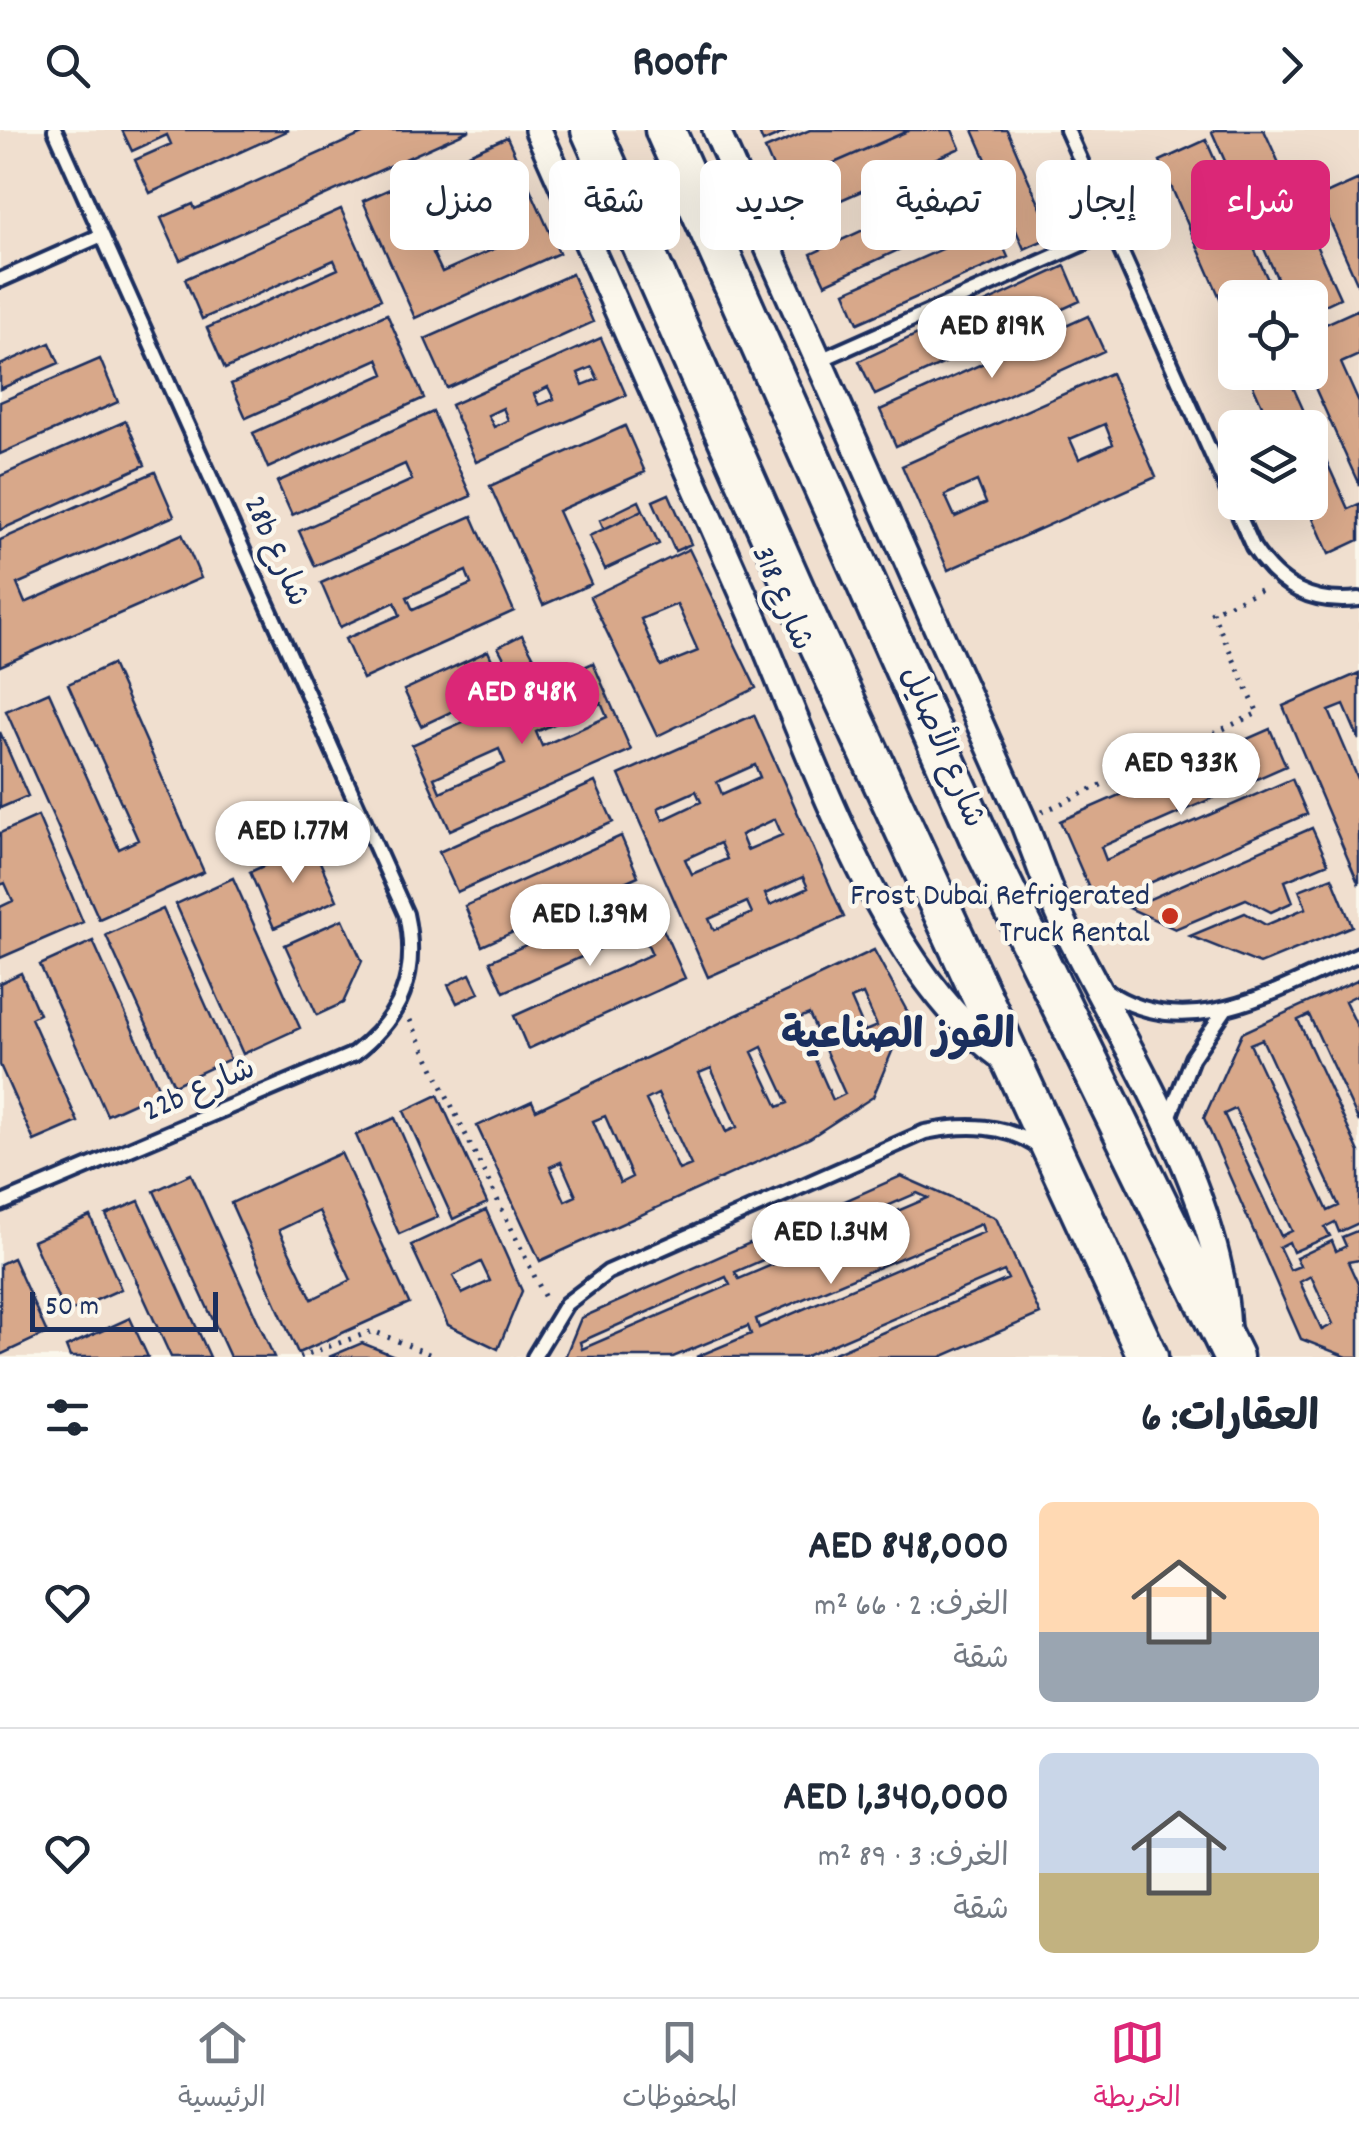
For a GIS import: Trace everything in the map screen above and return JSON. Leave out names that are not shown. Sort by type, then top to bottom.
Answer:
[{"type":"main road","name":"شارع الأصايل","points":[[591,130],[1010,1061],[1148,1357]]},
{"type":"main road","name":"شارع الأصايل","points":[[665,130],[979,837],[1230,1351]]},
{"type":"street","name":"شارع 318","points":[[538,130],[852,845],[926,982],[963,1026],[1010,1061]]},
{"type":"street","points":[[716,130],[1023,821],[1064,924],[1167,1130],[1212,1234],[1221,1270],[1230,1351]]},
{"type":"lane","name":"28b شارع","points":[[55,130],[406,914],[411,967],[402,1003]]},
{"type":"lane","points":[[1067,130],[1080,160]]},
{"type":"lane","points":[[0,280],[102,235]]},
{"type":"lane","points":[[818,361],[1069,250]]},
{"type":"lane","points":[[1120,250],[1243,530],[1278,581],[1328,600],[1359,599]]},
{"type":"lane","points":[[1094,981],[1123,1001],[1156,1013],[1190,1016],[1224,1010],[1359,954]]},
{"type":"lane","name":"22b شارع","points":[[0,1204],[335,1064],[371,1041],[402,1003]]},
{"type":"lane","points":[[1167,1130],[1183,1075],[1224,1010]]},
{"type":"lane","points":[[534,1357],[555,1318],[579,1292],[608,1272],[925,1132],[981,1126],[1035,1144],[1057,1161]]},
{"type":"path","points":[[1023,821],[1258,713],[1212,612],[1278,581]]},
{"type":"path","points":[[402,1003],[555,1318]]},
{"type":"path","points":[[298,1357],[373,1331],[436,1357]]},
{"type":"shaded area","points":[[0,130],[1359,130],[1359,1357],[0,1357]]},
{"type":"building","points":[[122,130],[289,130],[150,193],[135,160],[171,144],[167,135],[132,151]]},
{"type":"building","points":[[371,130],[470,130],[403,160],[390,160],[390,166],[180,260],[161,218],[193,204],[195,209]]},
{"type":"building","points":[[758,130],[790,130],[763,142]]},
{"type":"building","points":[[810,130],[910,130],[841,160],[770,160],[765,149]]},
{"type":"building","points":[[910,130],[952,130],[960,148],[932,160],[861,160],[861,191],[841,200],[841,160]]},
{"type":"building","points":[[973,130],[1007,130],[1036,197],[1036,244],[1024,249],[1016,230],[1016,160],[986,160]]},
{"type":"building","points":[[1264,130],[1278,160],[1224,160],[1212,132]]},
{"type":"building","points":[[507,137],[517,160],[455,160]]},
{"type":"building","points":[[1206,140],[1215,160],[1191,160],[1191,232],[1171,186],[1171,160],[1162,160]]},
{"type":"building","points":[[1359,179],[1359,287],[1330,222],[1330,192]]},
{"type":"building","points":[[529,186],[549,231],[549,250],[559,253],[415,318],[363,201],[390,189],[390,250],[440,250],[433,253],[442,272],[491,250],[529,250]]},
{"type":"building","points":[[341,209],[381,299],[225,369],[207,328],[338,269],[334,260],[202,319],[185,279]]},
{"type":"building","points":[[861,231],[861,250],[898,250],[825,284],[811,254],[841,250],[841,240]]},
{"type":"building","points":[[940,250],[1005,250],[1008,257],[858,323],[845,292]]},
{"type":"building","points":[[1199,250],[1255,250],[1268,280],[1218,280],[1218,294]]},
{"type":"building","points":[[1265,250],[1318,250],[1340,298],[1328,304],[1328,280],[1278,280]]},
{"type":"building","points":[[1065,266],[1080,301],[875,395],[859,361]]},
{"type":"building","points":[[572,274],[593,322],[447,388],[425,339]]},
{"type":"building","points":[[1359,309],[1359,355],[1341,363],[1359,403],[1359,485],[1316,390],[1328,390],[1328,323]]},
{"type":"building","points":[[387,314],[424,398],[268,468],[253,433],[384,374],[378,359],[246,418],[231,384]]},
{"type":"building","points":[[1088,316],[1104,351],[896,446],[880,410]]},
{"type":"building","points":[[601,338],[626,395],[476,462],[451,405]],"holes":[[[592,367],[598,379],[583,385],[578,373]],[[548,387],[554,399],[539,405],[534,394]],[[503,408],[508,420],[494,427],[488,415]]]},
{"type":"building","points":[[50,343],[59,363],[0,389],[0,365]]},
{"type":"building","points":[[100,359],[118,402],[0,454],[0,402]]},
{"type":"building","points":[[1111,373],[1156,477],[948,570],[902,466]],"holes":[[[1105,424],[1113,444],[1079,459],[1070,439]],[[977,481],[986,503],[955,517],[945,495]]]},
{"type":"building","points":[[1255,390],[1294,390],[1303,410],[1264,410]]},
{"type":"building","points":[[433,412],[471,496],[315,566],[299,531],[412,480],[405,464],[292,515],[277,482]]},
{"type":"building","points":[[126,421],[145,465],[0,530],[0,476]]},
{"type":"building","points":[[625,426],[645,472],[558,511],[591,584],[543,605],[490,486]]},
{"type":"building","points":[[1328,465],[1348,509],[1359,504],[1359,540],[1329,554],[1314,520],[1328,520]]},
{"type":"building","points":[[155,472],[174,516],[17,584],[25,603],[182,534],[201,578],[0,666],[0,540]]},
{"type":"building","points":[[669,494],[691,544],[675,551],[653,501]]},
{"type":"building","points":[[639,501],[643,510],[604,529],[600,520]]},
{"type":"building","points":[[643,510],[659,544],[605,569],[589,536]]},
{"type":"building","points":[[472,516],[514,611],[363,679],[345,639],[400,615],[395,602],[340,627],[321,583]],"holes":[[[466,571],[471,584],[413,610],[407,597]]]},
{"type":"building","points":[[689,549],[756,688],[657,736],[590,597]],"holes":[[[677,604],[698,651],[661,666],[641,619]]]},
{"type":"building","points":[[522,635],[538,665],[514,677],[498,647]]},
{"type":"building","points":[[488,651],[504,687],[421,726],[404,690]]},
{"type":"building","points":[[593,663],[631,750],[450,830],[412,745]],"holes":[[[601,703],[607,717],[542,746],[536,732]],[[499,749],[505,763],[440,792],[434,778]]]},
{"type":"building","points":[[112,664],[204,872],[99,919],[6,711],[49,692],[119,849],[138,840],[68,684]]},
{"type":"building","points":[[1359,673],[1359,740],[1344,705],[1329,711],[1359,781],[1359,885],[1283,706]]},
{"type":"building","points":[[754,715],[844,917],[708,977],[619,775]],"holes":[[[755,765],[760,777],[722,794],[717,782]],[[696,791],[701,802],[663,820],[658,808]],[[775,819],[782,835],[747,850],[741,835]],[[720,843],[727,859],[692,874],[685,859]],[[803,877],[808,888],[770,905],[765,894]],[[747,902],[752,913],[714,930],[709,919]]]},
{"type":"building","points":[[1270,729],[1286,766],[1101,847],[1106,860],[1292,779],[1307,814],[1097,906],[1060,821]]},
{"type":"building","points":[[0,732],[28,796],[0,808]]},
{"type":"building","points":[[595,782],[613,822],[457,892],[439,852]]},
{"type":"building","points":[[38,816],[83,922],[0,958],[0,907],[13,901],[5,883],[0,885],[0,833]]},
{"type":"building","points":[[1312,828],[1328,863],[1285,881],[1293,902],[1271,912],[1246,899],[1175,929],[1129,908]]},
{"type":"building","points":[[621,836],[638,876],[482,946],[465,906]]},
{"type":"building","points":[[312,844],[337,900],[274,928],[250,872]]},
{"type":"building","points":[[1332,877],[1352,926],[1260,964],[1190,936],[1245,913],[1266,925],[1306,908],[1299,890]]},
{"type":"building","points":[[233,878],[300,1028],[243,1054],[176,904]]},
{"type":"building","points":[[646,891],[685,978],[528,1049],[514,1016],[652,954],[641,930],[504,992],[490,961]]},
{"type":"building","points":[[163,909],[230,1059],[174,1085],[106,935]]},
{"type":"building","points":[[343,919],[362,961],[343,1003],[317,1015],[285,945]]},
{"type":"building","points":[[93,941],[160,1091],[107,1115],[40,965]]},
{"type":"building","points":[[874,950],[908,1013],[873,1097],[810,1138],[540,1261],[477,1126],[532,1101],[536,1110]],"holes":[[[863,994],[877,1026],[865,1031],[851,999]],[[809,1014],[845,1094],[833,1100],[797,1019]],[[762,1047],[788,1103],[778,1107],[752,1052]],[[711,1068],[737,1127],[726,1132],[699,1073]],[[658,1094],[691,1165],[679,1170],[646,1100]],[[605,1116],[632,1177],[620,1183],[593,1121]],[[561,1162],[576,1196],[565,1201],[550,1167]]]},
{"type":"building","points":[[21,973],[39,1014],[31,1018],[78,1122],[34,1141],[0,1065],[0,983]]},
{"type":"building","points":[[470,974],[479,993],[457,1003],[448,985]]},
{"type":"building","points":[[1359,979],[1359,1000],[1357,995],[1345,1001],[1359,1030],[1359,1122],[1309,1015],[1298,1020],[1359,1152],[1359,1223],[1339,1232],[1335,1222],[1325,1227],[1330,1236],[1293,1252],[1289,1242],[1279,1247],[1290,1270],[1300,1266],[1296,1258],[1332,1241],[1336,1251],[1346,1246],[1342,1237],[1359,1230],[1359,1260],[1348,1262],[1359,1286],[1359,1357],[1347,1357],[1301,1339],[1204,1118],[1242,1033]],"holes":[[[1262,1039],[1339,1206],[1328,1211],[1250,1044]],[[1235,1109],[1292,1231],[1281,1236],[1224,1114]],[[1311,1276],[1333,1324],[1322,1330],[1300,1282]]]},
{"type":"building","points":[[438,1095],[487,1203],[453,1219],[404,1111]]},
{"type":"building","points":[[395,1118],[438,1217],[399,1234],[356,1135]]},
{"type":"building","points":[[341,1153],[409,1303],[298,1353],[231,1203]],"holes":[[[319,1211],[351,1280],[312,1299],[279,1230]]]},
{"type":"building","points":[[191,1174],[274,1357],[230,1357],[154,1191]]},
{"type":"building","points":[[901,1176],[996,1218],[1040,1314],[941,1357],[825,1357],[1008,1279],[1004,1271],[804,1357],[696,1357],[751,1334],[748,1326],[673,1357],[565,1357],[581,1318]],"holes":[[[917,1193],[928,1198],[739,1279],[735,1272]],[[981,1224],[984,1232],[759,1328],[756,1319]],[[726,1277],[730,1285],[582,1349],[580,1342]]]},
{"type":"building","points":[[139,1201],[210,1357],[171,1357],[106,1215]]},
{"type":"building","points":[[486,1210],[522,1291],[498,1349],[448,1325],[411,1245]],"holes":[[[481,1262],[490,1281],[462,1294],[453,1276]]]},
{"type":"building","points":[[90,1216],[121,1289],[65,1314],[33,1241]]},
{"type":"building","points":[[13,1258],[47,1333],[0,1355],[0,1264]]},
{"type":"building","points":[[130,1318],[148,1357],[70,1357],[66,1347]]},
{"type":"building","points":[[362,1343],[397,1357],[329,1357]]},
{"type":"place","name":"Frost Dubai Refrigerated Truck Rental","points":[[1170,916]]},
{"type":"district","name":"القوز الصناعية","points":[[898,1039]]}]
